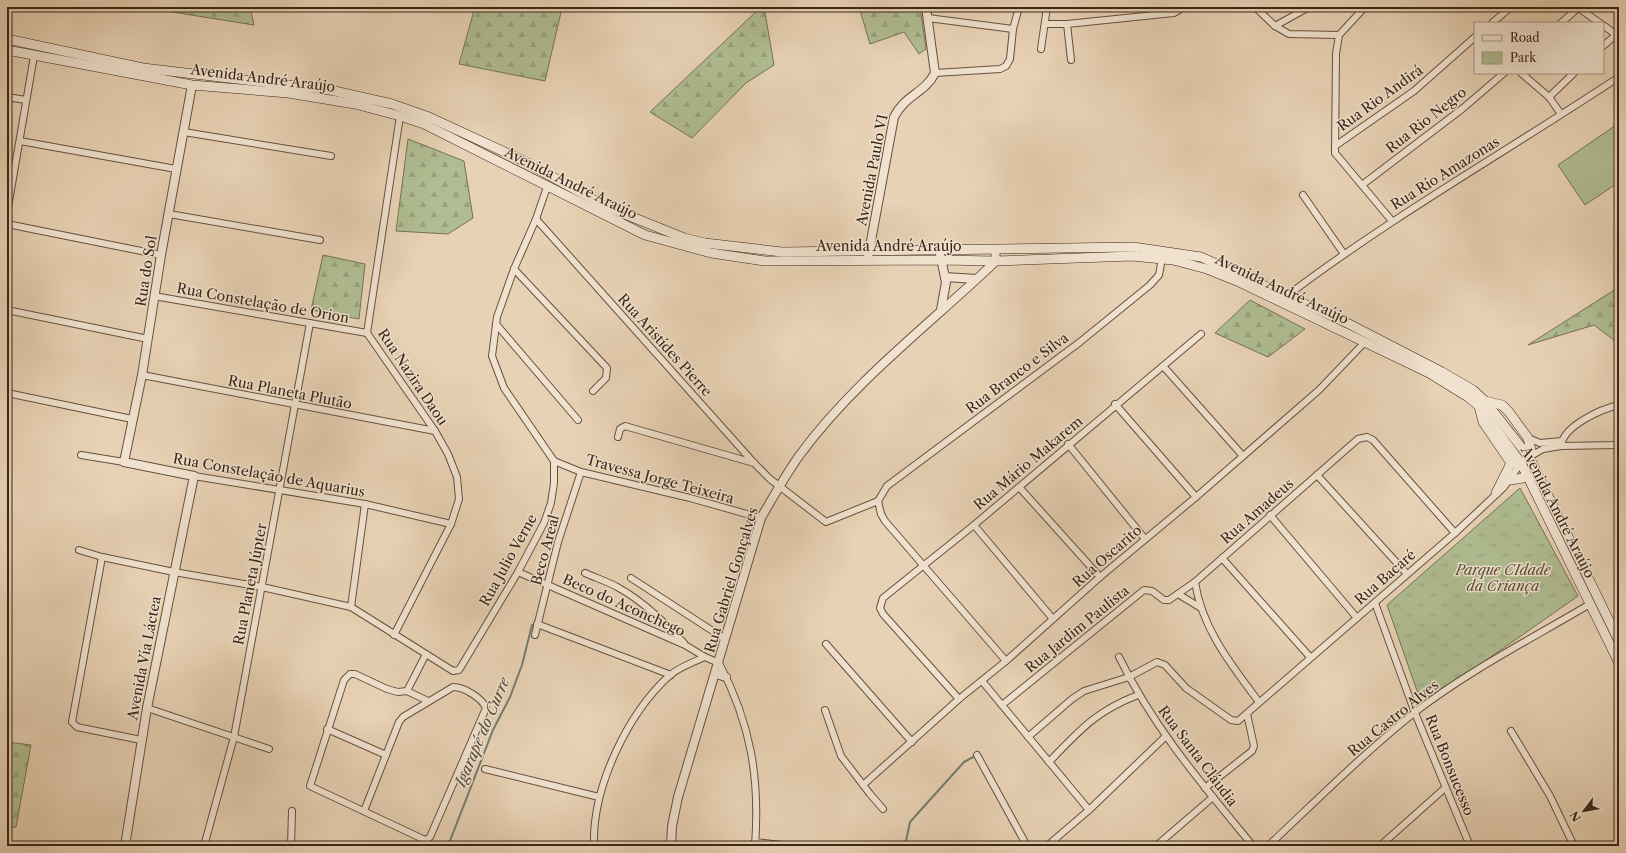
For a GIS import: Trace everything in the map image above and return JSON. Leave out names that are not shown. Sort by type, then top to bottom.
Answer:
[{"type":"main road","name":"Avenida André Araújo","points":[[7,39],[143,68],[330,90],[392,104],[429,117],[522,160],[605,206],[684,238],[705,243],[782,252],[869,255],[940,260],[996,261],[1132,256],[1162,258],[1207,269],[1237,281],[1429,373],[1482,404],[1529,456],[1619,641]]},
{"type":"main road","name":"Avenida André Araújo","points":[[7,50],[192,85],[288,93],[355,104],[400,116],[424,124],[645,235],[711,253],[765,261],[939,249],[1134,247],[1180,252],[1201,257],[1288,295],[1442,372],[1473,390],[1521,463],[1619,663]]},
{"type":"main road","points":[[1521,463],[1511,462],[1483,422],[1482,404],[1504,407],[1528,438],[1531,450],[1529,456]]},
{"type":"main road","points":[[1496,493],[1511,462]]},
{"type":"main road","points":[[1511,480],[1528,477]]},
{"type":"street","points":[[926,7],[935,73],[1000,69],[1006,66],[1010,59],[1013,29],[1019,7]]},
{"type":"street","points":[[1041,49],[1046,24],[1047,7]]},
{"type":"street","points":[[1046,24],[1067,24],[1174,12],[1179,10],[1181,7]]},
{"type":"street","points":[[1255,7],[1275,26],[1290,34],[1339,35]]},
{"type":"street","points":[[1275,26],[1309,7]]},
{"type":"street","points":[[1365,7],[1339,35],[1336,54],[1335,146],[1337,156],[1392,221]]},
{"type":"street","points":[[1493,22],[1511,7]]},
{"type":"street","points":[[1562,22],[1578,7],[1599,22]]},
{"type":"street","points":[[928,18],[1013,29]]},
{"type":"street","points":[[1067,24],[1071,60]]},
{"type":"street","points":[[1604,26],[1618,36],[1604,45]]},
{"type":"street","name":"Rua Rio Andirá","points":[[1335,146],[1414,91],[1474,38]]},
{"type":"street","points":[[7,213],[10,182],[20,142],[34,56]]},
{"type":"street","name":"Avenida Paulo VI","points":[[869,255],[894,117],[898,109],[907,99],[931,82],[935,73]]},
{"type":"street","name":"Rua Rio Negro","points":[[1362,185],[1462,109],[1503,74]]},
{"type":"street","points":[[1522,74],[1548,97],[1561,114]]},
{"type":"street","points":[[1548,97],[1573,74]]},
{"type":"street","name":"Rua Río Amazonas","points":[[1288,295],[1392,221],[1619,77]]},
{"type":"street","name":"Rua do Sol","points":[[124,462],[142,375],[161,255],[192,85]]},
{"type":"street","points":[[7,97],[26,100]]},
{"type":"street","name":"Rua Nazira Daou","points":[[394,635],[452,524],[459,499],[457,478],[448,454],[435,431],[367,333],[400,116]]},
{"type":"street","points":[[184,132],[331,156]]},
{"type":"street","points":[[20,142],[176,169]]},
{"type":"street","points":[[547,187],[536,219],[514,269],[496,324],[492,356],[497,373],[504,388],[554,461]]},
{"type":"street","points":[[1303,195],[1344,254]]},
{"type":"street","points":[[169,214],[320,240]]},
{"type":"street","name":"Rua Aristídes Pierre","points":[[536,219],[770,479],[780,484],[826,522],[878,501]]},
{"type":"street","points":[[7,224],[161,255]]},
{"type":"street","points":[[939,249],[940,260],[945,277],[945,295],[941,310]]},
{"type":"street","points":[[995,249],[996,261]]},
{"type":"street","name":"Rua Branco e Silva","points":[[878,501],[886,486],[1080,342],[1150,285],[1159,275],[1162,258]]},
{"type":"street","name":"Rua Gabriel Gonçalves","points":[[671,846],[672,826],[678,797],[716,674],[725,639],[762,518],[780,484],[800,455],[854,392],[941,310],[996,261]]},
{"type":"street","points":[[514,269],[607,368],[606,378],[593,391]]},
{"type":"street","points":[[945,277],[976,279]]},
{"type":"street","name":"Rua Constelação de Orion","points":[[154,296],[367,333]]},
{"type":"street","points":[[7,310],[148,338]]},
{"type":"street","name":"Rua Planeta Júpter","points":[[204,846],[234,737],[281,489],[310,323]]},
{"type":"street","points":[[496,324],[578,420]]},
{"type":"street","name":"Rua Mário Makarem","points":[[959,698],[883,614],[880,603],[883,598],[974,525],[1115,404],[1201,334]]},
{"type":"street","name":"Rua Oscarito","points":[[863,785],[959,698],[1006,661],[1100,577],[1196,497],[1319,390],[1364,343]]},
{"type":"street","points":[[1163,366],[1243,456]]},
{"type":"street","name":"Rua Planeta Plutão","points":[[142,375],[295,406],[435,431]]},
{"type":"street","points":[[7,394],[132,419]]},
{"type":"street","points":[[1115,404],[1196,497]]},
{"type":"street","points":[[1561,443],[1568,433],[1593,414],[1619,405]]},
{"type":"street","points":[[618,437],[620,429],[624,426],[754,463]]},
{"type":"street","name":"Rua Amadeus","points":[[1169,600],[1195,582],[1358,439],[1368,437],[1373,440],[1455,532]]},
{"type":"street","points":[[1528,438],[1540,442],[1619,445]]},
{"type":"street","name":"Rua Bacaré","points":[[1247,714],[1455,532],[1511,480],[1521,463],[1529,456],[1543,449],[1561,443]]},
{"type":"street","points":[[1068,444],[1146,539]]},
{"type":"street","name":"Rua Constelação de Aquarius","points":[[81,455],[194,476],[281,489],[365,504],[452,524]]},
{"type":"street","name":"Travessa Jorge Teixeira","points":[[554,461],[581,472],[690,498],[762,518]]},
{"type":"street","name":"Rua Julio Verne","points":[[426,654],[453,671],[461,668],[518,572],[544,523],[551,503],[554,483],[554,461]]},
{"type":"street","name":"Beco Areal","points":[[534,635],[558,542],[581,472]]},
{"type":"street","points":[[1316,475],[1407,574]]},
{"type":"street","name":"Avenida Vía Láctea","points":[[125,846],[147,708],[194,476]]},
{"type":"street","points":[[1018,487],[1100,577]]},
{"type":"street","points":[[878,501],[880,514],[1006,661]]},
{"type":"street","points":[[351,607],[365,504]]},
{"type":"street","points":[[1270,515],[1357,618]]},
{"type":"street","points":[[974,525],[1053,619]]},
{"type":"street","points":[[79,550],[102,557],[174,572],[262,587],[351,607],[426,654],[407,692]]},
{"type":"street","points":[[102,557],[71,720],[73,725],[77,727],[142,740]]},
{"type":"street","points":[[1222,558],[1310,658]]},
{"type":"street","name":"Beco do Aconchego","points":[[518,572],[685,645],[705,657],[719,663]]},
{"type":"street","points":[[585,573],[618,587],[631,595],[668,625],[685,645]]},
{"type":"street","points":[[631,578],[725,639]]},
{"type":"street","points":[[1195,582],[1201,608],[1214,638],[1259,702]]},
{"type":"street","name":"Rua Jardim Paulista","points":[[1002,705],[1144,590],[1152,590],[1164,600],[1169,600]]},
{"type":"street","points":[[1178,594],[1201,608]]},
{"type":"street","name":"Rua Bonsucesso","points":[[1375,603],[1415,712],[1470,846]]},
{"type":"street","name":"Rua Castro Alves","points":[[1268,846],[1376,745],[1415,712],[1460,681],[1590,604]]},
{"type":"street","points":[[537,624],[671,675]]},
{"type":"street","points":[[826,644],[912,742]]},
{"type":"street","points":[[594,846],[595,818],[599,797],[614,757],[628,729],[638,712],[671,675],[687,665],[705,657]]},
{"type":"street","name":"Rua Santa Cláudia","points":[[1119,657],[1138,695],[1165,737],[1253,846]]},
{"type":"street","points":[[1028,737],[1072,699],[1084,691],[1129,677],[1157,662],[1161,663],[1186,688],[1231,720],[1238,721],[1247,714],[1254,746],[1252,752],[1205,788]]},
{"type":"street","points":[[719,663],[741,713],[752,752],[757,786],[755,844],[790,846]]},
{"type":"street","points":[[364,811],[399,722],[410,711],[428,701],[447,689],[459,687],[484,704],[485,713],[430,838],[427,840],[314,790],[310,786],[344,680],[350,674],[355,674],[387,689],[398,692],[407,692],[428,701]]},
{"type":"street","points":[[716,674],[726,677]]},
{"type":"street","points":[[982,681],[1089,810]]},
{"type":"street","points":[[1049,762],[1096,716],[1116,703],[1138,695]]},
{"type":"street","points":[[147,708],[269,749]]},
{"type":"street","points":[[824,710],[842,756],[863,785],[884,809]]},
{"type":"street","points":[[328,729],[386,755]]},
{"type":"street","points":[[1511,731],[1550,796],[1574,846]]},
{"type":"street","points":[[1047,846],[1089,810],[1165,737]]},
{"type":"street","points":[[977,755],[1027,846]]},
{"type":"street","points":[[485,768],[599,797]]},
{"type":"street","points":[[1380,846],[1445,788]]},
{"type":"street","points":[[1156,846],[1213,797]]},
{"type":"street","points":[[291,846],[292,811]]},
{"type":"green space","points":[[141,7],[250,7],[254,25]]},
{"type":"green space","points":[[475,7],[562,8],[545,81],[459,64]]},
{"type":"green space","points":[[761,7],[764,7],[774,65],[746,83],[692,138],[650,112]]},
{"type":"green space","points":[[859,7],[920,7],[926,49],[919,54],[904,32],[870,44]]},
{"type":"green space","points":[[1619,123],[1619,182],[1585,205],[1558,165]]},
{"type":"green space","points":[[408,139],[464,161],[473,218],[448,234],[396,231]]},
{"type":"green space","points":[[323,255],[365,264],[359,319],[311,310]]},
{"type":"green space","points":[[1619,287],[1619,355],[1614,340],[1594,325],[1528,345]]},
{"type":"green space","points":[[1250,300],[1305,329],[1268,357],[1215,333]]},
{"type":"green space","name":"Parque CIdade da Criança","points":[[1520,488],[1578,596],[1422,705],[1387,605]]},
{"type":"green space","points":[[7,742],[31,745],[16,827],[7,827]]},
{"type":"green space","points":[[129,841],[155,846],[128,846]]},
{"type":"waterway","name":"Igarapé do Curre","points":[[448,846],[493,730],[510,697],[522,665],[532,625]]},
{"type":"waterway","points":[[905,846],[910,822],[964,762],[975,756]]}]
